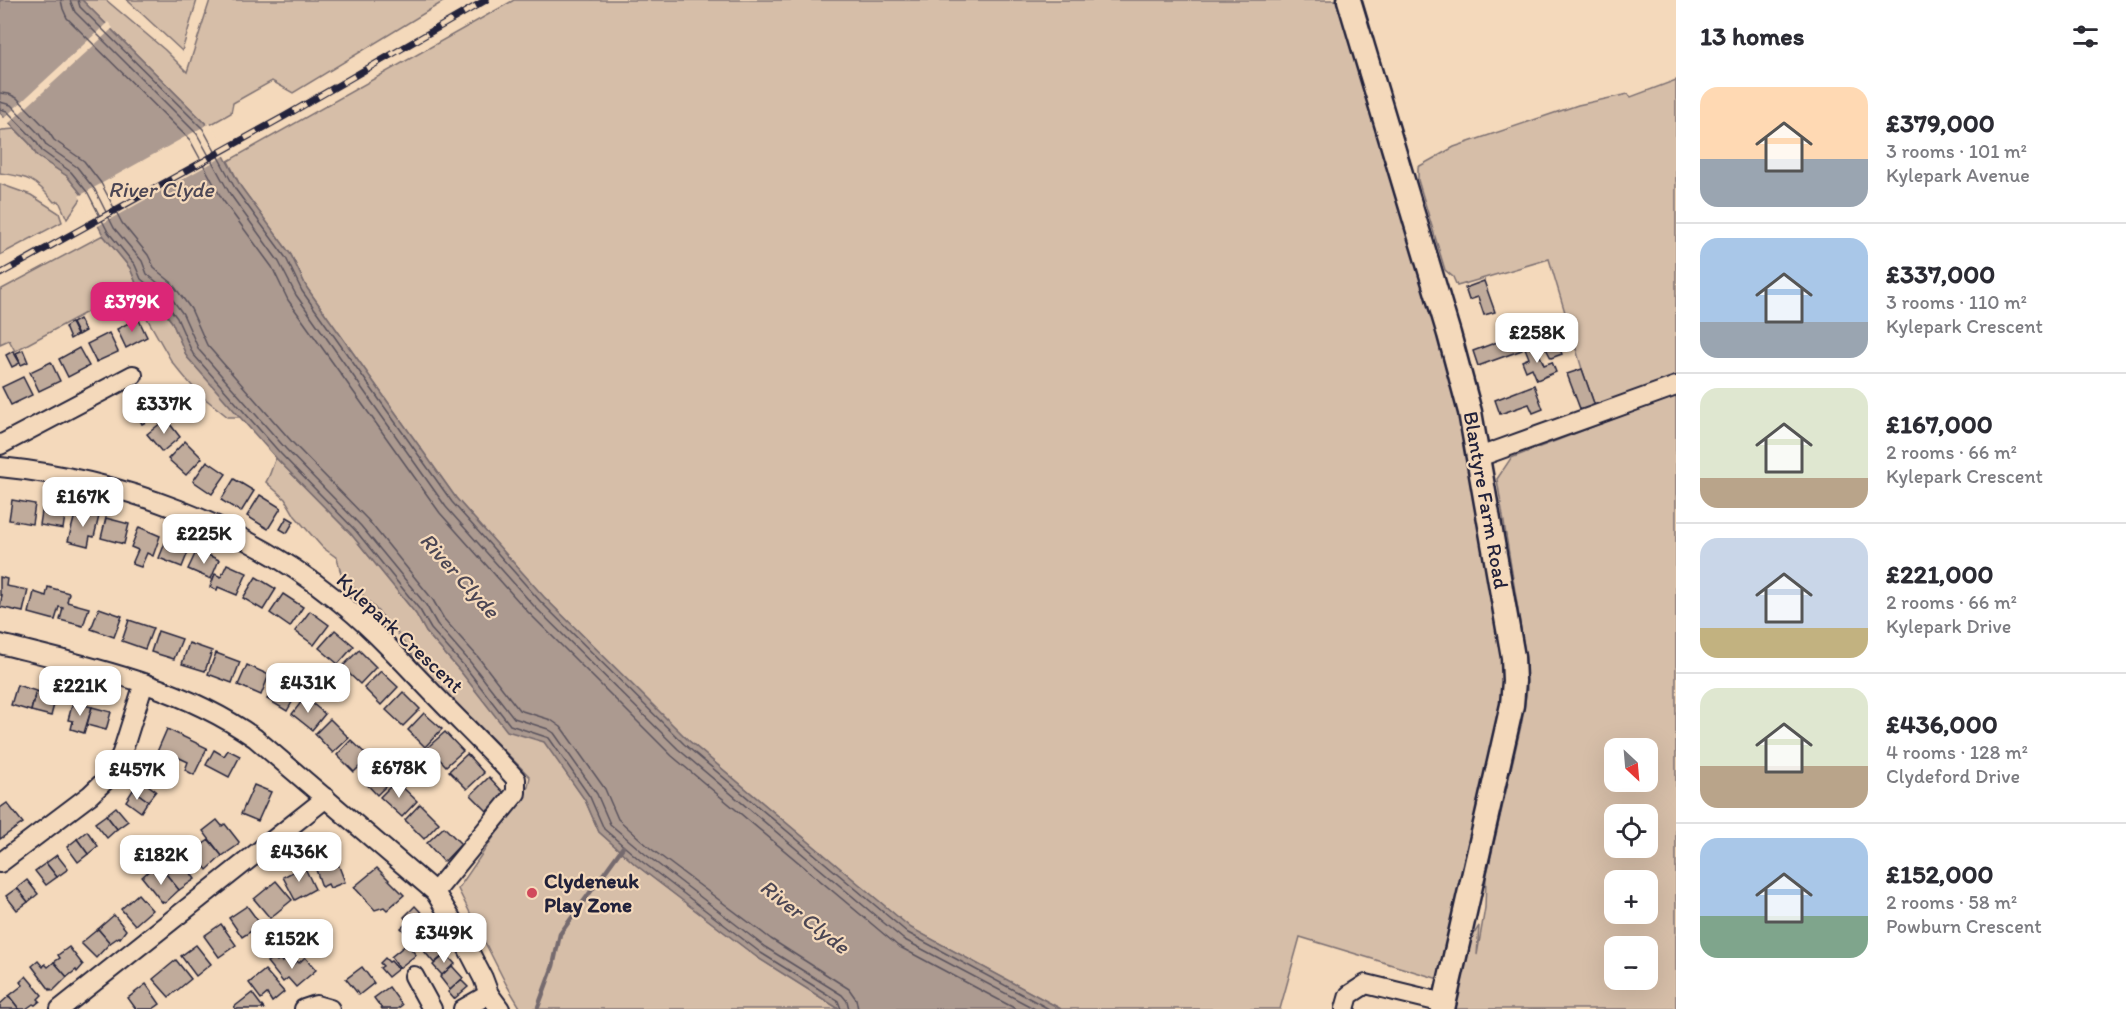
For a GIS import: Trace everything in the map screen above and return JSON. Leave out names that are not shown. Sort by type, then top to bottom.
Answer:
[{"type":"main road","name":"Blantyre Farm Road","points":[[1349,0],[1462,380],[1479,457],[1511,637],[1513,690],[1503,749],[1444,1006]]},
{"type":"street","points":[[0,446],[133,375]]},
{"type":"street","points":[[1479,457],[1676,386]]},
{"type":"street","name":"Kylepark Crescent","points":[[0,467],[30,470],[133,494],[206,521],[272,554],[338,600],[388,648],[516,779],[516,793],[435,892]]},
{"type":"street","points":[[0,644],[144,683],[200,706],[242,728],[295,770],[435,892],[457,928],[489,994],[500,1009]]},
{"type":"street","points":[[0,863],[90,795],[112,774],[122,753],[144,683]]},
{"type":"street","points":[[60,1009],[326,798]]},
{"type":"street","points":[[414,976],[432,1009]]},
{"type":"street","points":[[1345,1009],[1348,995],[1366,984],[1444,1006]]},
{"type":"street","points":[[463,1009],[489,994]]},
{"type":"street","points":[[304,1009],[315,1005],[330,1009]]},
{"type":"shaded area","points":[[82,0],[106,0],[165,50],[187,72],[210,0],[446,0],[293,93],[272,81],[233,103],[231,113],[208,126]]},
{"type":"shaded area","points":[[127,0],[197,0],[182,51]]},
{"type":"shaded area","points":[[514,0],[1340,0],[1410,232],[1466,436],[1506,680],[1442,980],[1300,937],[1280,1009],[1061,1009],[911,928],[688,740],[544,597],[456,498],[307,288],[291,255],[241,187],[228,161]]},
{"type":"shaded area","points":[[1676,80],[1676,380],[1596,409],[1549,259],[1457,286],[1453,277],[1445,270],[1418,180],[1418,167],[1454,147],[1578,105],[1628,94],[1631,97]]},
{"type":"shaded area","points":[[15,129],[30,144],[37,156],[67,176],[83,196],[67,219],[59,201],[54,202],[42,188],[31,180],[0,173],[0,132]]},
{"type":"shaded area","points":[[0,184],[31,195],[59,213],[62,222],[0,255]]},
{"type":"shaded area","points":[[103,235],[130,268],[136,283],[154,298],[172,322],[187,357],[242,417],[228,417],[198,393],[172,362],[144,313],[130,319],[126,310],[107,320],[98,306],[15,351],[9,340],[0,344],[0,290]]},
{"type":"shaded area","points":[[1676,395],[1676,1009],[1454,1009],[1472,937],[1479,926],[1477,955],[1485,908],[1486,878],[1522,721],[1527,689],[1526,660],[1497,479],[1511,458]]},
{"type":"shaded area","points":[[276,458],[351,534],[416,614],[426,632],[507,730],[544,741],[585,800],[599,832],[636,865],[758,958],[839,1009],[521,1009],[458,889],[528,787],[530,777],[473,719],[434,687],[396,631],[360,592],[342,578],[337,558],[322,547],[295,516],[285,499],[266,482]]},
{"type":"water","name":"River Clyde","points":[[0,0],[82,0],[208,126],[241,187],[291,255],[307,288],[456,498],[544,597],[688,740],[911,928],[1061,1009],[839,1009],[758,958],[636,865],[599,832],[585,800],[544,742],[507,731],[426,632],[416,614],[351,534],[276,458],[187,357],[172,322],[154,298],[136,283],[130,268],[103,235],[83,196],[67,176],[37,156],[30,144],[0,113]]},
{"type":"pier","points":[[108,22],[113,28],[7,125],[2,120]]},
{"type":"pier","points":[[210,123],[228,154],[96,227],[79,196]]},
{"type":"building","points":[[1484,281],[1495,312],[1484,315],[1478,297],[1469,300],[1465,288]]},
{"type":"building","points":[[138,318],[147,337],[126,348],[117,329]]},
{"type":"building","points":[[79,319],[85,331],[78,335],[72,323]]},
{"type":"building","points":[[71,323],[77,335],[70,339],[65,327]]},
{"type":"building","points":[[1549,325],[1562,354],[1551,358],[1537,331]]},
{"type":"building","points":[[109,333],[118,352],[96,362],[87,344]]},
{"type":"building","points":[[1516,335],[1522,350],[1478,366],[1473,351]]},
{"type":"building","points":[[1535,344],[1544,365],[1552,362],[1556,372],[1537,380],[1532,368],[1526,371],[1522,361],[1529,358],[1525,348]]},
{"type":"building","points":[[79,348],[89,366],[68,377],[59,359]]},
{"type":"building","points":[[23,350],[28,362],[21,365],[16,353]]},
{"type":"building","points":[[13,351],[20,363],[12,367],[6,355]]},
{"type":"building","points":[[51,362],[60,381],[39,391],[30,372]]},
{"type":"building","points":[[1582,369],[1596,409],[1582,414],[1567,374]]},
{"type":"building","points":[[23,377],[32,395],[11,405],[2,387]]},
{"type":"building","points":[[1534,385],[1543,409],[1533,413],[1529,404],[1500,414],[1495,400]]},
{"type":"building","points":[[152,391],[164,413],[142,424],[131,403]]},
{"type":"building","points":[[166,419],[180,437],[162,452],[147,434]]},
{"type":"building","points":[[185,441],[202,458],[186,475],[168,459]]},
{"type":"building","points":[[207,461],[226,474],[212,494],[193,481]]},
{"type":"building","points":[[234,479],[254,491],[241,512],[221,500]]},
{"type":"building","points":[[260,495],[281,508],[268,529],[247,516]]},
{"type":"building","points":[[12,500],[35,504],[32,524],[9,520]]},
{"type":"building","points":[[43,505],[66,509],[63,529],[40,525]]},
{"type":"building","points":[[76,511],[99,516],[94,537],[90,536],[88,546],[68,541]]},
{"type":"building","points":[[287,517],[294,521],[287,533],[280,529]]},
{"type":"building","points":[[106,518],[129,524],[124,544],[101,538]]},
{"type":"building","points":[[139,527],[160,536],[153,556],[147,553],[141,567],[132,564],[138,550],[131,547]]},
{"type":"building","points":[[167,538],[190,547],[182,567],[159,558]]},
{"type":"building","points":[[197,550],[219,560],[211,579],[188,569]]},
{"type":"building","points":[[227,564],[247,573],[237,595],[218,587],[217,590],[210,587],[215,574],[221,577]]},
{"type":"building","points":[[0,577],[7,579],[6,586],[28,590],[23,612],[0,607],[2,595],[0,595]]},
{"type":"building","points":[[256,577],[276,589],[263,610],[243,598]]},
{"type":"building","points":[[48,587],[69,593],[67,602],[89,608],[83,626],[60,620],[63,608],[59,607],[55,620],[29,613],[34,592],[46,596]]},
{"type":"building","points":[[283,594],[303,607],[290,627],[270,613]]},
{"type":"building","points":[[99,608],[122,616],[114,637],[91,629]]},
{"type":"building","points":[[310,611],[329,625],[314,645],[295,631]]},
{"type":"building","points":[[129,620],[153,628],[145,649],[122,641]]},
{"type":"building","points":[[335,630],[354,646],[338,664],[319,648]]},
{"type":"building","points":[[158,631],[182,639],[174,659],[151,652]]},
{"type":"building","points":[[189,643],[212,651],[205,671],[182,664]]},
{"type":"building","points":[[359,650],[376,667],[360,684],[342,667]]},
{"type":"building","points":[[216,653],[240,662],[232,683],[208,674]]},
{"type":"building","points":[[247,665],[269,675],[261,695],[238,685]]},
{"type":"building","points":[[381,671],[398,687],[381,705],[364,688]]},
{"type":"building","points":[[279,678],[299,690],[287,711],[267,699]]},
{"type":"building","points":[[17,685],[36,691],[31,711],[11,705]]},
{"type":"building","points":[[36,691],[56,697],[51,716],[31,711]]},
{"type":"building","points":[[403,692],[420,709],[403,726],[386,710]]},
{"type":"building","points":[[305,697],[325,714],[312,730],[292,714]]},
{"type":"building","points":[[73,702],[92,707],[84,733],[71,729],[73,721],[68,720]]},
{"type":"building","points":[[92,707],[111,712],[106,730],[87,725]]},
{"type":"building","points":[[424,713],[442,729],[425,747],[408,730]]},
{"type":"building","points":[[330,719],[349,738],[333,753],[315,734]]},
{"type":"building","points":[[167,729],[207,748],[194,775],[185,770],[188,762],[167,752],[163,757],[158,754]]},
{"type":"building","points":[[445,732],[463,751],[446,766],[428,747]]},
{"type":"building","points":[[351,740],[369,757],[354,772],[337,755]]},
{"type":"building","points":[[214,750],[224,756],[228,750],[240,756],[229,777],[206,765]]},
{"type":"building","points":[[467,754],[484,773],[467,789],[449,771]]},
{"type":"building","points":[[375,760],[393,779],[377,795],[359,776]]},
{"type":"building","points":[[489,777],[505,794],[487,811],[471,795]]},
{"type":"building","points":[[141,780],[156,791],[148,801],[133,790]]},
{"type":"building","points":[[396,781],[417,801],[402,817],[380,797]]},
{"type":"building","points":[[254,785],[271,792],[258,821],[241,814]]},
{"type":"building","points":[[133,790],[148,801],[141,812],[126,801]]},
{"type":"building","points":[[7,803],[23,823],[0,839],[0,808]]},
{"type":"building","points":[[420,804],[439,823],[424,839],[405,820]]},
{"type":"building","points":[[116,807],[128,821],[117,829],[106,815]]},
{"type":"building","points":[[106,815],[117,829],[107,838],[95,823]]},
{"type":"building","points":[[217,820],[222,826],[225,824],[239,842],[222,856],[203,831]]},
{"type":"building","points":[[444,827],[461,844],[444,862],[427,843]]},
{"type":"building","points":[[87,831],[98,846],[88,854],[77,839]]},
{"type":"building","points":[[77,839],[88,854],[78,862],[67,847]]},
{"type":"building","points":[[209,840],[222,856],[207,870],[191,850],[201,842],[203,844]]},
{"type":"building","points":[[57,855],[68,869],[57,877],[46,863]]},
{"type":"building","points":[[335,856],[345,882],[330,888],[328,884],[322,887],[314,864]]},
{"type":"building","points":[[180,858],[195,879],[179,890],[166,874]]},
{"type":"building","points":[[46,863],[57,877],[46,885],[35,871]]},
{"type":"building","points":[[304,866],[315,889],[295,900],[283,877]]},
{"type":"building","points":[[377,868],[404,895],[387,910],[384,907],[375,910],[354,887]]},
{"type":"building","points":[[151,869],[161,878],[166,874],[179,890],[165,903],[142,877]]},
{"type":"building","points":[[27,880],[38,894],[28,902],[17,888]]},
{"type":"building","points":[[276,881],[292,900],[270,918],[254,899]]},
{"type":"building","points":[[17,888],[28,902],[17,910],[6,896]]},
{"type":"building","points":[[138,894],[152,910],[135,925],[121,909]]},
{"type":"building","points":[[247,906],[261,925],[242,937],[229,918]]},
{"type":"building","points":[[415,906],[431,923],[418,934],[413,929],[407,934],[401,928],[408,922],[404,917]]},
{"type":"building","points":[[114,915],[126,930],[120,938],[110,943],[98,929]]},
{"type":"building","points":[[431,923],[429,926],[439,937],[427,949],[416,936]]},
{"type":"building","points":[[221,924],[236,945],[219,957],[204,936]]},
{"type":"building","points":[[98,929],[110,943],[96,958],[81,943]]},
{"type":"building","points":[[438,939],[449,951],[434,963],[424,951]]},
{"type":"building","points":[[407,944],[416,955],[399,968],[391,957]]},
{"type":"building","points":[[196,945],[211,964],[196,976],[181,956]]},
{"type":"building","points":[[69,947],[83,965],[77,972],[76,970],[67,977],[54,962],[60,958],[58,955]]},
{"type":"building","points":[[446,954],[455,964],[442,975],[433,965]]},
{"type":"building","points":[[274,957],[277,961],[280,959],[282,962],[285,959],[291,966],[297,961],[299,963],[305,957],[316,970],[296,987],[288,978],[283,982],[267,962]]},
{"type":"building","points":[[385,958],[398,969],[388,977],[380,968],[383,966],[380,963]]},
{"type":"building","points":[[176,960],[191,979],[169,997],[153,979]]},
{"type":"building","points":[[38,961],[43,967],[45,964],[48,967],[54,962],[67,977],[53,991],[32,966]]},
{"type":"building","points":[[452,966],[463,978],[450,990],[440,977]]},
{"type":"building","points":[[362,967],[374,983],[359,995],[346,979]]},
{"type":"building","points":[[265,970],[284,992],[272,1002],[267,994],[261,999],[249,983]]},
{"type":"building","points":[[26,976],[42,995],[38,999],[40,1001],[35,1005],[19,1009],[9,996],[23,985],[20,982]]},
{"type":"building","points":[[461,980],[468,987],[454,999],[448,992]]},
{"type":"building","points":[[146,984],[160,1004],[153,1009],[136,1009],[128,998]]},
{"type":"building","points":[[389,987],[402,1005],[397,1009],[382,1009],[374,998]]},
{"type":"building","points":[[252,993],[264,1009],[236,1009],[234,1007]]},
{"type":"building","points":[[9,996],[19,1009],[0,1009],[0,1004]]},
{"type":"waterway","points":[[538,1007],[553,966],[560,934],[623,847]]},
{"type":"railway","points":[[0,274],[285,116],[486,0]]},
{"type":"place","name":"Clydeneuk Play Zone","points":[[532,893]]}]
